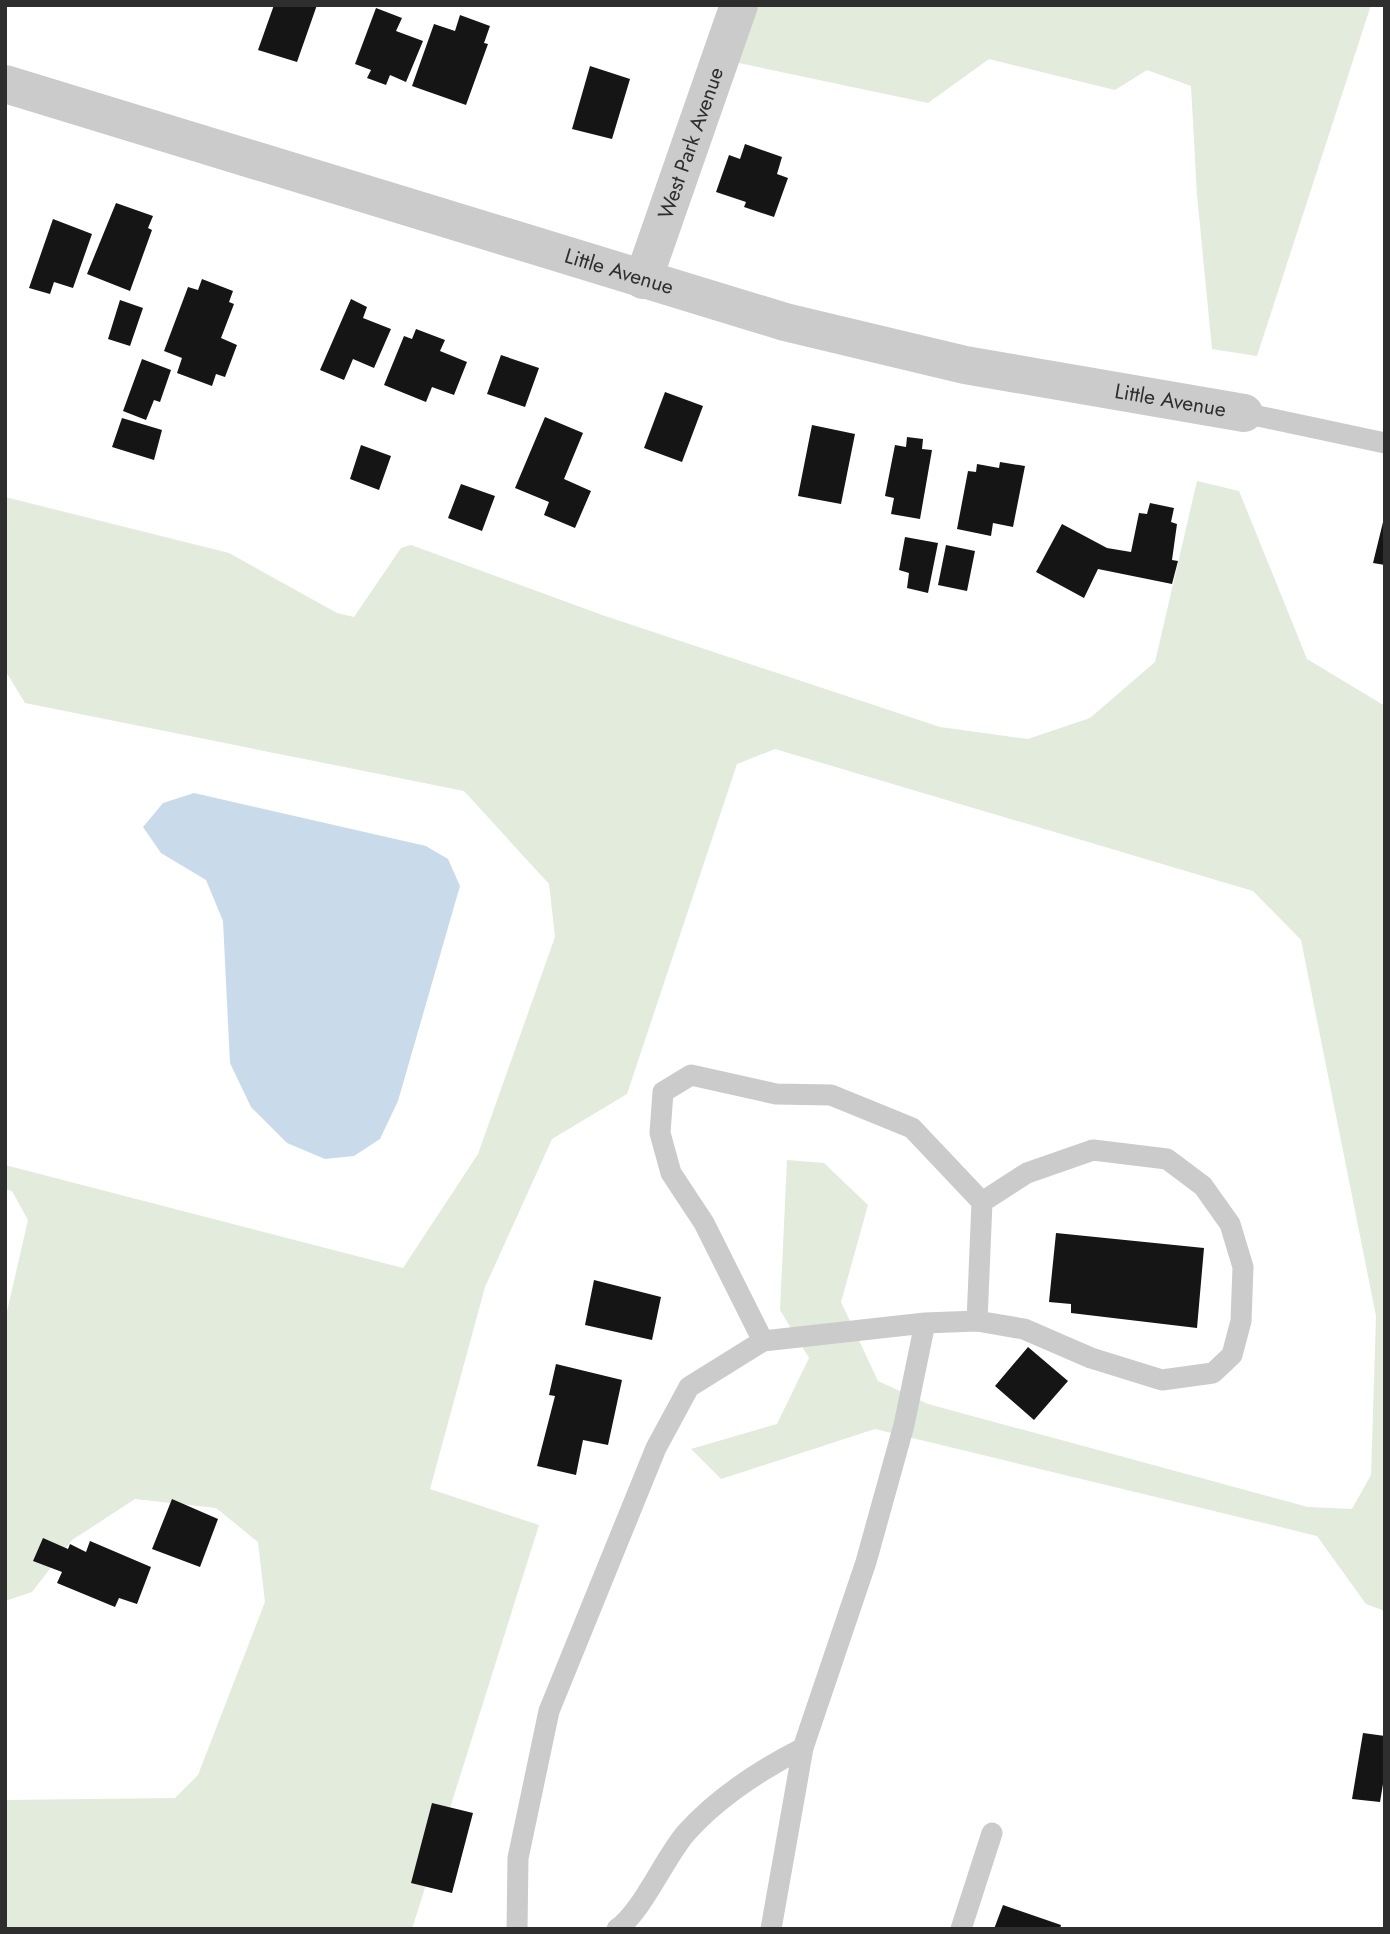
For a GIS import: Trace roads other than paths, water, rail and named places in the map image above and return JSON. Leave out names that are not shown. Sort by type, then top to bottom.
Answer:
[{"type":"street","name":"West Park Avenue","points":[[643,280],[739,5]]},
{"type":"street","name":"Little Avenue","points":[[5,84],[785,322],[965,365],[1244,413]]},
{"type":"lane","points":[[1244,413],[1385,443]]},
{"type":"lane","points":[[763,1341],[704,1223],[671,1173],[660,1133],[663,1092],[691,1075],[776,1094],[831,1095],[912,1128],[982,1202],[977,1321]]},
{"type":"lane","points":[[517,1929],[518,1858],[549,1711],[656,1448],[689,1387],[763,1341],[925,1323],[977,1321],[1024,1329],[1091,1358],[1162,1380],[1213,1373],[1232,1355],[1241,1321],[1243,1267],[1230,1224],[1203,1186],[1167,1159],[1093,1150],[1027,1173],[982,1202]]},
{"type":"lane","points":[[771,1929],[803,1748],[866,1562],[904,1425],[925,1323]]},
{"type":"lane","points":[[617,1929],[686,1833],[728,1793],[762,1769],[803,1748]]},
{"type":"lane","points":[[961,1929],[992,1833]]},
{"type":"water","points":[[194,793],[426,846],[448,859],[460,886],[398,1101],[380,1139],[354,1156],[325,1159],[287,1143],[251,1107],[230,1063],[223,921],[206,880],[161,853],[143,827],[163,803]]}]
